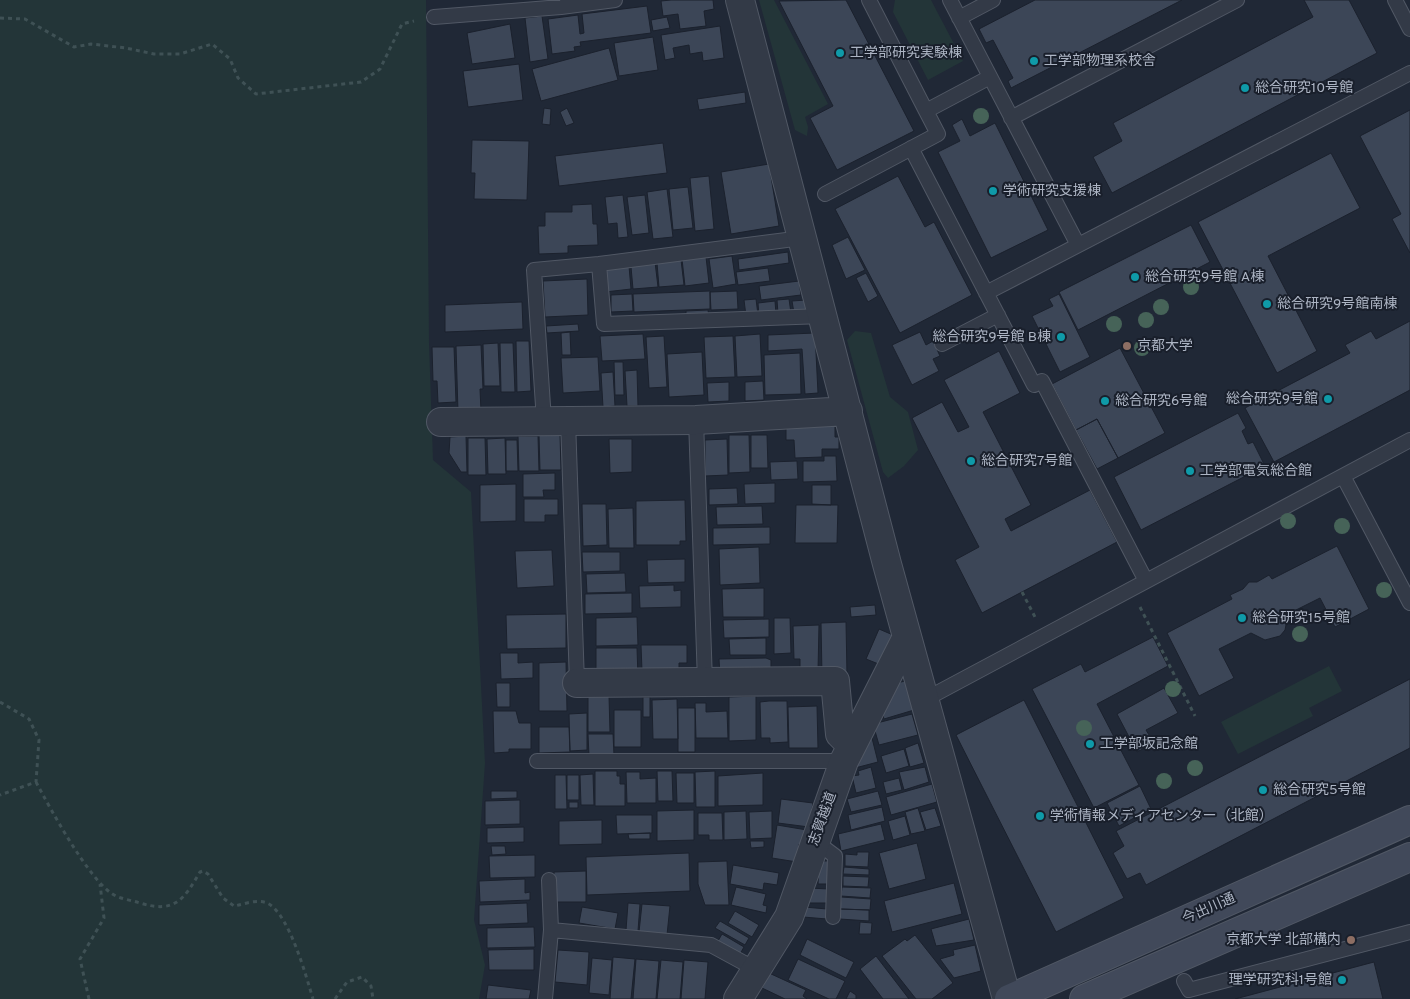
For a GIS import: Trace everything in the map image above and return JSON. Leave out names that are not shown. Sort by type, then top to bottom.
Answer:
[{"type":"main road","name":"今出川通","points":[[1008,999],[1410,820]]},
{"type":"main road","points":[[1084,999],[1410,857]]},
{"type":"street","points":[[740,0],[907,637],[1008,999]]},
{"type":"street","points":[[441,422],[696,420],[848,411]]},
{"type":"street","name":"志賀越道","points":[[738,999],[789,917],[847,753],[907,637]]},
{"type":"street","points":[[577,683],[835,681],[840,734],[847,753]]},
{"type":"lane","points":[[434,17],[615,0]]},
{"type":"lane","points":[[825,194],[938,134],[868,0]]},
{"type":"lane","points":[[950,0],[1078,245]]},
{"type":"lane","points":[[959,18],[993,0]]},
{"type":"lane","points":[[1011,118],[1238,0]]},
{"type":"lane","points":[[1395,0],[1410,29]]},
{"type":"lane","points":[[986,293],[1410,73]]},
{"type":"lane","points":[[926,110],[990,77]]},
{"type":"lane","points":[[911,148],[1034,385],[1042,381],[1146,581]]},
{"type":"lane","points":[[577,683],[556,420],[534,270],[599,264],[802,238]]},
{"type":"lane","points":[[599,264],[604,324],[823,316]]},
{"type":"lane","points":[[942,344],[998,315]]},
{"type":"lane","points":[[696,420],[705,682]]},
{"type":"lane","points":[[924,700],[1410,440]]},
{"type":"lane","points":[[1343,476],[1410,603]]},
{"type":"lane","points":[[538,761],[847,753]]},
{"type":"lane","points":[[815,841],[835,856],[833,917]]},
{"type":"lane","points":[[545,999],[551,930],[549,880]]},
{"type":"lane","points":[[551,930],[711,945],[756,970]]},
{"type":"lane","points":[[1184,981],[1189,990],[1410,932]]},
{"type":"path","points":[[0,18],[25,19],[74,47],[91,44],[126,48],[154,54],[180,54],[212,44],[230,60],[238,78],[256,94],[361,82],[380,70],[402,24],[434,17]]},
{"type":"path","points":[[1132,589],[1195,716]]},
{"type":"path","points":[[1022,592],[1045,635]]},
{"type":"path","points":[[0,702],[29,719],[39,740],[36,782],[56,818],[100,884],[113,894],[160,908],[183,899],[200,872],[203,871],[208,874],[223,898],[234,906],[257,901],[269,904],[285,924],[298,950],[313,999]]},
{"type":"path","points":[[0,795],[36,782]]},
{"type":"path","points":[[89,999],[80,959],[104,918],[100,884]]},
{"type":"path","points":[[335,999],[347,982],[362,977],[371,986],[373,999]]},
{"type":"shaded area","points":[[0,0],[426,0],[429,343],[433,460],[471,492],[485,763],[474,920],[485,965],[479,999],[0,999]]},
{"type":"shaded area","points":[[759,0],[774,0],[828,104],[805,117],[808,127],[807,136],[795,130]]},
{"type":"shaded area","points":[[895,0],[931,0],[963,61],[928,80],[893,12]]},
{"type":"shaded area","points":[[855,331],[871,333],[890,397],[908,412],[918,450],[904,466],[888,478],[883,472],[847,340]]},
{"type":"shaded area","points":[[1329,666],[1342,691],[1309,708],[1313,716],[1238,754],[1221,722]]},
{"type":"building","points":[[713,0],[714,9],[704,11],[706,26],[680,29],[678,14],[663,16],[661,1]]},
{"type":"building","name":"工学部研究実験棟","points":[[846,0],[914,131],[837,170],[810,118],[833,106],[779,1]]},
{"type":"building","name":"工学部物理系校舎","points":[[1035,0],[1182,0],[1011,88],[1008,81],[1013,78],[993,40],[986,43],[979,29]]},
{"type":"building","name":"総合研究10号館","points":[[1304,0],[1349,0],[1377,53],[1112,193],[1093,157],[1122,141],[1113,123],[1313,17]]},
{"type":"building","points":[[647,6],[651,33],[580,42],[581,46],[574,47],[575,51],[552,54],[548,19],[578,15],[580,34],[584,33],[582,14]]},
{"type":"building","points":[[542,16],[548,59],[530,62],[525,18]]},
{"type":"building","points":[[667,17],[670,28],[653,31],[651,20]]},
{"type":"building","points":[[510,24],[515,58],[472,64],[467,33]]},
{"type":"building","points":[[720,26],[724,58],[703,61],[702,52],[690,54],[689,45],[673,48],[675,58],[665,60],[661,35]]},
{"type":"building","points":[[653,37],[658,70],[619,76],[614,43]]},
{"type":"building","points":[[609,48],[618,80],[541,101],[532,69]]},
{"type":"building","points":[[519,64],[523,100],[468,107],[463,71]]},
{"type":"building","points":[[745,92],[746,103],[699,110],[697,99]]},
{"type":"building","points":[[544,108],[551,109],[550,125],[542,124]]},
{"type":"building","points":[[567,108],[574,123],[566,126],[560,112]]},
{"type":"building","points":[[1410,110],[1410,253],[1392,219],[1401,214],[1360,136]]},
{"type":"building","name":"学術研究支援棟","points":[[962,119],[970,136],[995,123],[1048,230],[991,258],[938,152],[960,141],[952,125]]},
{"type":"building","points":[[472,140],[529,141],[527,200],[474,199],[475,173],[471,173]]},
{"type":"building","points":[[663,143],[667,173],[559,186],[555,156]]},
{"type":"building","name":"総合研究9号館南棟","points":[[1331,153],[1360,208],[1268,256],[1317,351],[1277,373],[1198,222]]},
{"type":"building","points":[[769,164],[779,226],[731,234],[721,172]]},
{"type":"building","points":[[709,176],[714,229],[695,231],[690,178]]},
{"type":"building","points":[[898,176],[925,227],[934,222],[972,295],[900,333],[835,209]]},
{"type":"building","points":[[688,187],[693,228],[673,230],[669,189]]},
{"type":"building","points":[[667,189],[673,237],[653,239],[647,192]]},
{"type":"building","points":[[623,195],[628,237],[618,238],[617,223],[608,224],[605,197]]},
{"type":"building","points":[[645,195],[649,233],[632,235],[627,197]]},
{"type":"building","points":[[592,204],[593,224],[597,224],[598,245],[568,246],[568,253],[539,254],[538,226],[545,226],[545,212],[572,212],[572,205]]},
{"type":"building","name":"総合研究9号館 A棟","points":[[1191,225],[1210,262],[1078,330],[1059,292]]},
{"type":"building","points":[[848,237],[865,270],[846,279],[832,245]]},
{"type":"building","points":[[788,252],[789,263],[739,270],[738,259]]},
{"type":"building","points":[[732,256],[736,284],[713,288],[709,259]]},
{"type":"building","points":[[706,257],[709,283],[685,286],[682,259]]},
{"type":"building","points":[[681,260],[684,285],[659,287],[657,263]]},
{"type":"building","points":[[655,262],[658,287],[633,289],[631,267]]},
{"type":"building","points":[[629,266],[631,289],[605,292],[602,269]]},
{"type":"building","points":[[768,268],[770,281],[738,285],[736,272]]},
{"type":"building","points":[[866,273],[878,296],[868,302],[856,278]]},
{"type":"building","points":[[587,279],[588,315],[545,317],[543,281]]},
{"type":"building","points":[[799,281],[801,295],[761,300],[759,286]]},
{"type":"building","points":[[710,291],[710,309],[634,312],[633,294]]},
{"type":"building","points":[[737,291],[738,309],[711,310],[710,292]]},
{"type":"building","points":[[632,294],[633,311],[611,312],[611,295]]},
{"type":"building","name":"総合研究9号館 B棟","points":[[1059,294],[1090,357],[1060,372],[1032,316],[1053,306],[1049,299]]},
{"type":"building","points":[[756,299],[758,315],[746,316],[744,300]]},
{"type":"building","points":[[789,299],[791,313],[778,314],[777,300]]},
{"type":"building","points":[[806,300],[807,312],[794,313],[792,301]]},
{"type":"building","points":[[775,301],[776,314],[759,316],[758,303]]},
{"type":"building","points":[[522,302],[523,329],[445,332],[445,305]]},
{"type":"building","points":[[708,310],[709,317],[686,317],[686,311]]},
{"type":"building","name":"総合研究9号館","points":[[1410,321],[1410,390],[1274,462],[1245,408],[1350,353],[1345,345],[1371,331],[1376,339]]},
{"type":"building","points":[[578,324],[579,331],[547,333],[546,326]]},
{"type":"building","points":[[570,332],[571,355],[562,355],[561,333]]},
{"type":"building","points":[[920,332],[926,345],[933,341],[940,356],[933,359],[939,371],[912,385],[892,345]]},
{"type":"building","points":[[815,333],[818,393],[805,394],[802,349],[768,351],[768,335]]},
{"type":"building","points":[[643,334],[645,359],[602,361],[600,336]]},
{"type":"building","points":[[760,334],[762,376],[737,377],[735,336]]},
{"type":"building","points":[[664,336],[667,387],[649,388],[646,337]]},
{"type":"building","points":[[733,336],[735,377],[706,378],[704,337]]},
{"type":"building","points":[[516,341],[529,341],[531,391],[517,392]]},
{"type":"building","points":[[498,343],[500,386],[484,386],[483,344]]},
{"type":"building","points":[[500,343],[513,343],[515,392],[501,392]]},
{"type":"building","points":[[481,345],[483,389],[480,389],[481,411],[458,412],[456,346]]},
{"type":"building","points":[[432,347],[454,347],[456,402],[438,403],[437,381],[433,381]]},
{"type":"building","name":"総合研究6号館","points":[[1120,348],[1165,433],[1118,458],[1097,419],[1076,430],[1052,384]]},
{"type":"building","name":"総合研究7号館","points":[[999,351],[1020,393],[983,412],[1031,505],[1005,519],[1011,531],[1090,490],[1117,542],[982,613],[955,560],[979,547],[912,418],[942,402],[958,432],[969,427],[944,380]]},
{"type":"building","points":[[702,352],[704,395],[669,397],[667,354]]},
{"type":"building","points":[[800,353],[801,394],[765,395],[764,355]]},
{"type":"building","points":[[598,357],[600,391],[563,393],[561,358]]},
{"type":"building","points":[[614,362],[623,362],[624,395],[615,395]]},
{"type":"building","points":[[637,370],[638,406],[627,406],[625,371]]},
{"type":"building","points":[[613,372],[615,406],[603,407],[601,373]]},
{"type":"building","points":[[763,381],[764,400],[745,401],[745,382]]},
{"type":"building","points":[[729,382],[729,401],[708,402],[707,383]]},
{"type":"building","name":"工学部電気総合館","points":[[1238,413],[1246,428],[1242,431],[1248,444],[1253,442],[1265,466],[1141,530],[1114,477]]},
{"type":"building","points":[[1097,419],[1118,458],[1097,469],[1076,430]]},
{"type":"building","points":[[835,422],[835,437],[839,437],[839,449],[822,449],[822,457],[795,458],[794,440],[786,440],[786,423]]},
{"type":"building","points":[[539,435],[560,435],[561,470],[540,470]]},
{"type":"building","points":[[729,435],[749,435],[750,472],[729,473]]},
{"type":"building","points":[[751,435],[767,435],[768,468],[751,468]]},
{"type":"building","points":[[466,436],[467,472],[461,472],[449,453],[450,437]]},
{"type":"building","points":[[518,436],[538,436],[539,471],[519,471]]},
{"type":"building","points":[[468,438],[485,438],[486,475],[468,475]]},
{"type":"building","points":[[505,438],[506,474],[488,474],[487,439]]},
{"type":"building","points":[[609,439],[632,439],[632,472],[610,473]]},
{"type":"building","points":[[727,439],[728,475],[705,476],[705,440]]},
{"type":"building","points":[[506,440],[517,440],[518,471],[506,471]]},
{"type":"building","points":[[824,456],[836,456],[837,481],[803,482],[803,461],[824,461]]},
{"type":"building","points":[[797,461],[798,479],[771,480],[770,462]]},
{"type":"building","points":[[555,473],[555,490],[543,490],[544,497],[523,497],[523,474]]},
{"type":"building","points":[[775,483],[775,503],[745,504],[744,484]]},
{"type":"building","points":[[516,484],[516,521],[480,522],[480,485]]},
{"type":"building","points":[[812,485],[831,485],[831,505],[812,504]]},
{"type":"building","points":[[737,488],[738,504],[709,505],[709,489]]},
{"type":"building","points":[[524,499],[558,499],[558,515],[545,515],[545,522],[524,522]]},
{"type":"building","points":[[685,500],[686,541],[680,541],[680,545],[636,545],[636,501]]},
{"type":"building","points":[[582,504],[606,504],[607,545],[583,546]]},
{"type":"building","points":[[796,505],[838,505],[837,543],[795,543]]},
{"type":"building","points":[[762,506],[763,524],[717,525],[716,507]]},
{"type":"building","points":[[633,508],[634,548],[609,548],[608,509]]},
{"type":"building","points":[[770,527],[770,544],[713,545],[713,528]]},
{"type":"building","name":"総合研究15号館","points":[[1337,546],[1369,609],[1335,627],[1320,598],[1288,614],[1285,630],[1280,636],[1265,640],[1251,633],[1219,649],[1234,678],[1199,696],[1167,633],[1232,599],[1230,595],[1243,589],[1249,582],[1257,582],[1269,575],[1272,579]]},
{"type":"building","points":[[759,547],[760,583],[720,585],[719,549]]},
{"type":"building","points":[[552,550],[554,586],[517,588],[515,551]]},
{"type":"building","points":[[582,552],[620,552],[620,571],[583,572]]},
{"type":"building","points":[[685,559],[685,582],[648,583],[647,560]]},
{"type":"building","points":[[625,573],[626,592],[587,593],[586,574]]},
{"type":"building","points":[[674,585],[674,591],[681,590],[681,607],[640,608],[639,586]]},
{"type":"building","points":[[764,588],[764,617],[723,617],[722,589]]},
{"type":"building","points":[[632,593],[632,613],[585,614],[585,594]]},
{"type":"building","points":[[875,605],[876,615],[851,617],[850,607]]},
{"type":"building","points":[[566,614],[566,648],[507,649],[506,615]]},
{"type":"building","points":[[637,617],[638,645],[596,646],[596,618]]},
{"type":"building","points":[[774,618],[790,618],[791,653],[774,654]]},
{"type":"building","points":[[769,619],[769,637],[724,638],[723,620]]},
{"type":"building","points":[[846,622],[847,675],[822,676],[821,623]]},
{"type":"building","points":[[819,625],[818,671],[800,671],[800,659],[794,659],[793,626]]},
{"type":"building","points":[[879,629],[893,635],[881,665],[866,659]]},
{"type":"building","name":"工学部坂記念館","points":[[1153,637],[1168,666],[1097,704],[1139,785],[1094,808],[1032,689],[1081,664],[1085,672]]},
{"type":"building","points":[[766,638],[766,655],[730,655],[729,639]]},
{"type":"building","points":[[641,645],[687,645],[687,663],[679,663],[679,674],[642,671]]},
{"type":"building","points":[[596,648],[637,648],[638,677],[596,678]]},
{"type":"building","points":[[500,653],[518,653],[518,663],[533,662],[533,678],[501,679]]},
{"type":"building","points":[[766,658],[771,660],[771,672],[720,677],[719,659]]},
{"type":"building","points":[[566,662],[567,711],[539,711],[539,663]]},
{"type":"building","name":"総合研究5号館","points":[[1410,679],[1410,748],[1146,885],[1140,873],[1127,879],[1113,853],[1124,846],[1116,831]]},
{"type":"building","points":[[905,681],[914,710],[884,719],[880,705],[893,684]]},
{"type":"building","points":[[496,683],[510,683],[510,707],[497,707]]},
{"type":"building","points":[[1164,688],[1178,713],[1146,730],[1154,743],[1137,752],[1117,714]]},
{"type":"building","points":[[588,696],[609,696],[610,732],[588,732]]},
{"type":"building","points":[[756,696],[756,740],[729,741],[729,697]]},
{"type":"building","points":[[643,697],[650,697],[650,717],[643,717]]},
{"type":"building","points":[[677,699],[678,739],[653,739],[652,700]]},
{"type":"building","name":"学術情報メディアセンター（北館）","points":[[1024,700],[1124,898],[1056,932],[956,735]]},
{"type":"building","points":[[787,701],[788,742],[770,743],[770,738],[761,738],[760,702]]},
{"type":"building","points":[[695,703],[706,703],[706,712],[727,711],[728,738],[696,738]]},
{"type":"building","points":[[817,706],[818,748],[789,748],[788,707]]},
{"type":"building","points":[[678,708],[695,708],[695,752],[678,752]]},
{"type":"building","points":[[614,710],[641,710],[641,747],[614,747]]},
{"type":"building","points":[[493,711],[516,711],[519,723],[531,723],[531,749],[509,749],[509,752],[494,753]]},
{"type":"building","points":[[587,713],[587,750],[570,751],[569,714]]},
{"type":"building","points":[[912,714],[918,735],[879,745],[873,724]]},
{"type":"building","points":[[539,727],[569,727],[570,752],[539,753]]},
{"type":"building","points":[[588,734],[613,734],[614,755],[589,756]]},
{"type":"building","points":[[872,738],[878,762],[855,768],[863,740]]},
{"type":"building","points":[[918,743],[924,763],[910,767],[905,748]]},
{"type":"building","points":[[904,749],[909,766],[886,773],[881,756]]},
{"type":"building","points":[[871,767],[876,788],[856,793],[852,776],[859,775],[858,771]]},
{"type":"building","points":[[925,767],[929,782],[904,790],[899,772]]},
{"type":"building","points":[[595,771],[617,771],[617,776],[620,776],[620,784],[625,784],[625,806],[595,806]]},
{"type":"building","points":[[657,771],[672,771],[673,801],[658,801]]},
{"type":"building","points":[[715,771],[715,807],[696,807],[695,772]]},
{"type":"building","points":[[626,772],[640,772],[640,779],[656,778],[656,803],[627,803]]},
{"type":"building","points":[[676,773],[694,773],[694,803],[677,803]]},
{"type":"building","points":[[763,773],[763,805],[718,806],[718,776]]},
{"type":"building","points":[[593,774],[594,805],[581,805],[580,775]]},
{"type":"building","points":[[555,775],[566,775],[567,809],[555,809]]},
{"type":"building","points":[[567,775],[579,775],[579,800],[567,800]]},
{"type":"building","points":[[899,778],[902,790],[886,794],[883,782]]},
{"type":"building","points":[[932,784],[937,802],[891,815],[886,797]]},
{"type":"building","points":[[1140,786],[1151,809],[1119,826],[1107,803]]},
{"type":"building","points":[[491,791],[517,791],[517,798],[491,799]]},
{"type":"building","points":[[878,791],[882,805],[851,812],[847,799]]},
{"type":"building","points":[[781,799],[813,803],[809,827],[778,823]]},
{"type":"building","points":[[520,800],[520,824],[485,825],[485,801]]},
{"type":"building","points":[[569,802],[578,802],[578,808],[569,808]]},
{"type":"building","points":[[882,807],[885,821],[851,830],[848,815]]},
{"type":"building","points":[[918,808],[925,831],[911,834],[905,812]]},
{"type":"building","points":[[935,808],[941,826],[926,830],[920,812]]},
{"type":"building","points":[[694,810],[694,840],[657,841],[657,811]]},
{"type":"building","points":[[746,811],[747,839],[724,840],[724,812]]},
{"type":"building","points":[[772,811],[772,838],[750,839],[749,812]]},
{"type":"building","points":[[698,813],[722,813],[723,840],[709,840],[709,835],[698,835]]},
{"type":"building","points":[[616,815],[652,815],[652,833],[617,834]]},
{"type":"building","points":[[905,816],[910,835],[893,840],[888,821]]},
{"type":"building","points":[[602,820],[602,844],[559,845],[559,821]]},
{"type":"building","points":[[881,824],[885,840],[841,851],[838,834]]},
{"type":"building","points":[[777,825],[807,830],[804,845],[799,844],[797,862],[772,858]]},
{"type":"building","points":[[524,827],[524,842],[487,843],[487,828]]},
{"type":"building","points":[[650,833],[650,839],[629,839],[628,834]]},
{"type":"building","points":[[750,841],[764,841],[764,847],[751,848]]},
{"type":"building","points":[[917,843],[926,879],[889,889],[879,853]]},
{"type":"building","points":[[491,846],[505,846],[506,854],[492,855]]},
{"type":"building","points":[[857,852],[869,852],[868,867],[845,866],[845,854],[857,855]]},
{"type":"building","points":[[689,853],[690,891],[587,895],[586,857]]},
{"type":"building","points":[[535,855],[535,877],[490,878],[489,856]]},
{"type":"building","points":[[727,861],[729,905],[705,905],[698,884],[698,862]]},
{"type":"building","points":[[819,861],[830,861],[828,884],[818,884]]},
{"type":"building","points":[[733,865],[779,873],[777,885],[764,883],[763,890],[730,884]]},
{"type":"building","points":[[844,867],[869,869],[869,875],[843,874]]},
{"type":"building","points":[[586,871],[586,902],[554,902],[554,872]]},
{"type":"building","points":[[843,876],[869,877],[868,887],[843,886]]},
{"type":"building","points":[[525,879],[525,893],[530,892],[530,900],[480,902],[479,881]]},
{"type":"building","points":[[954,883],[962,914],[892,932],[884,901]]},
{"type":"building","points":[[736,887],[766,894],[763,905],[767,906],[766,913],[731,905]]},
{"type":"building","points":[[842,887],[871,888],[870,898],[841,896]]},
{"type":"building","points":[[809,888],[829,889],[828,903],[809,903]]},
{"type":"building","points":[[841,897],[871,899],[870,910],[840,909]]},
{"type":"building","points":[[527,903],[528,923],[479,925],[479,905]]},
{"type":"building","points":[[628,903],[640,904],[638,931],[626,930]]},
{"type":"building","points":[[642,904],[670,906],[667,935],[639,932]]},
{"type":"building","points":[[582,907],[618,913],[615,929],[579,923]]},
{"type":"building","points":[[804,907],[827,909],[827,919],[803,917]]},
{"type":"building","points":[[840,909],[869,910],[869,921],[840,919]]},
{"type":"building","points":[[735,911],[759,925],[752,937],[728,923]]},
{"type":"building","points":[[969,919],[974,940],[936,946],[931,929]]},
{"type":"building","points":[[720,921],[749,938],[745,945],[715,928]]},
{"type":"building","points":[[860,922],[872,923],[871,934],[859,934]]},
{"type":"building","points":[[534,927],[535,947],[487,948],[487,928]]},
{"type":"building","points":[[722,934],[744,947],[740,954],[718,941]]},
{"type":"building","points":[[915,935],[953,983],[932,999],[916,999],[882,956],[905,939],[907,941]]},
{"type":"building","points":[[807,939],[854,962],[846,978],[800,955]]},
{"type":"building","points":[[975,945],[981,971],[954,978],[940,959],[954,955],[953,950]]},
{"type":"building","points":[[534,949],[534,970],[489,970],[488,950]]},
{"type":"building","points":[[558,950],[589,952],[587,985],[555,982]]},
{"type":"building","points":[[876,956],[909,999],[883,999],[860,969]]},
{"type":"building","points":[[613,957],[635,959],[631,999],[610,999]]},
{"type":"building","points":[[592,958],[612,960],[609,995],[589,993]]},
{"type":"building","points":[[636,959],[659,961],[656,999],[633,999]]},
{"type":"building","points":[[798,959],[845,981],[836,999],[829,999],[788,980]]},
{"type":"building","points":[[661,960],[683,962],[680,999],[657,999]]},
{"type":"building","points":[[684,960],[708,962],[705,999],[681,999]]},
{"type":"building","name":"理学研究科1号館","points":[[1374,962],[1383,999],[1235,999]]},
{"type":"building","points":[[769,973],[806,990],[803,996],[807,999],[785,999],[762,988]]},
{"type":"building","points":[[488,985],[531,990],[529,999],[486,999]]},
{"type":"building","points":[[850,991],[856,995],[856,999],[846,999]]},
{"type":"place","name":"工学部研究実験棟","points":[[840,53]]},
{"type":"place","name":"工学部物理系校舎","points":[[1034,61]]},
{"type":"place","name":"総合研究10号館","points":[[1245,88]]},
{"type":"place","name":"学術研究支援棟","points":[[993,191]]},
{"type":"place","name":"総合研究9号館 A棟","points":[[1135,277]]},
{"type":"place","name":"総合研究9号館南棟","points":[[1267,304]]},
{"type":"place","name":"総合研究9号館 B棟","points":[[1061,337]]},
{"type":"place","name":"京都大学","points":[[1127,346]]},
{"type":"place","name":"総合研究9号館","points":[[1328,399]]},
{"type":"place","name":"総合研究6号館","points":[[1105,401]]},
{"type":"place","name":"総合研究7号館","points":[[971,461]]},
{"type":"place","name":"工学部電気総合館","points":[[1190,471]]},
{"type":"place","name":"総合研究15号館","points":[[1242,618]]},
{"type":"place","name":"工学部坂記念館","points":[[1090,744]]},
{"type":"place","name":"総合研究5号館","points":[[1263,790]]},
{"type":"place","name":"学術情報メディアセンター（北館）","points":[[1040,816]]},
{"type":"place","name":"京都大学 北部構内","points":[[1351,940]]},
{"type":"place","name":"理学研究科1号館","points":[[1342,980]]}]
